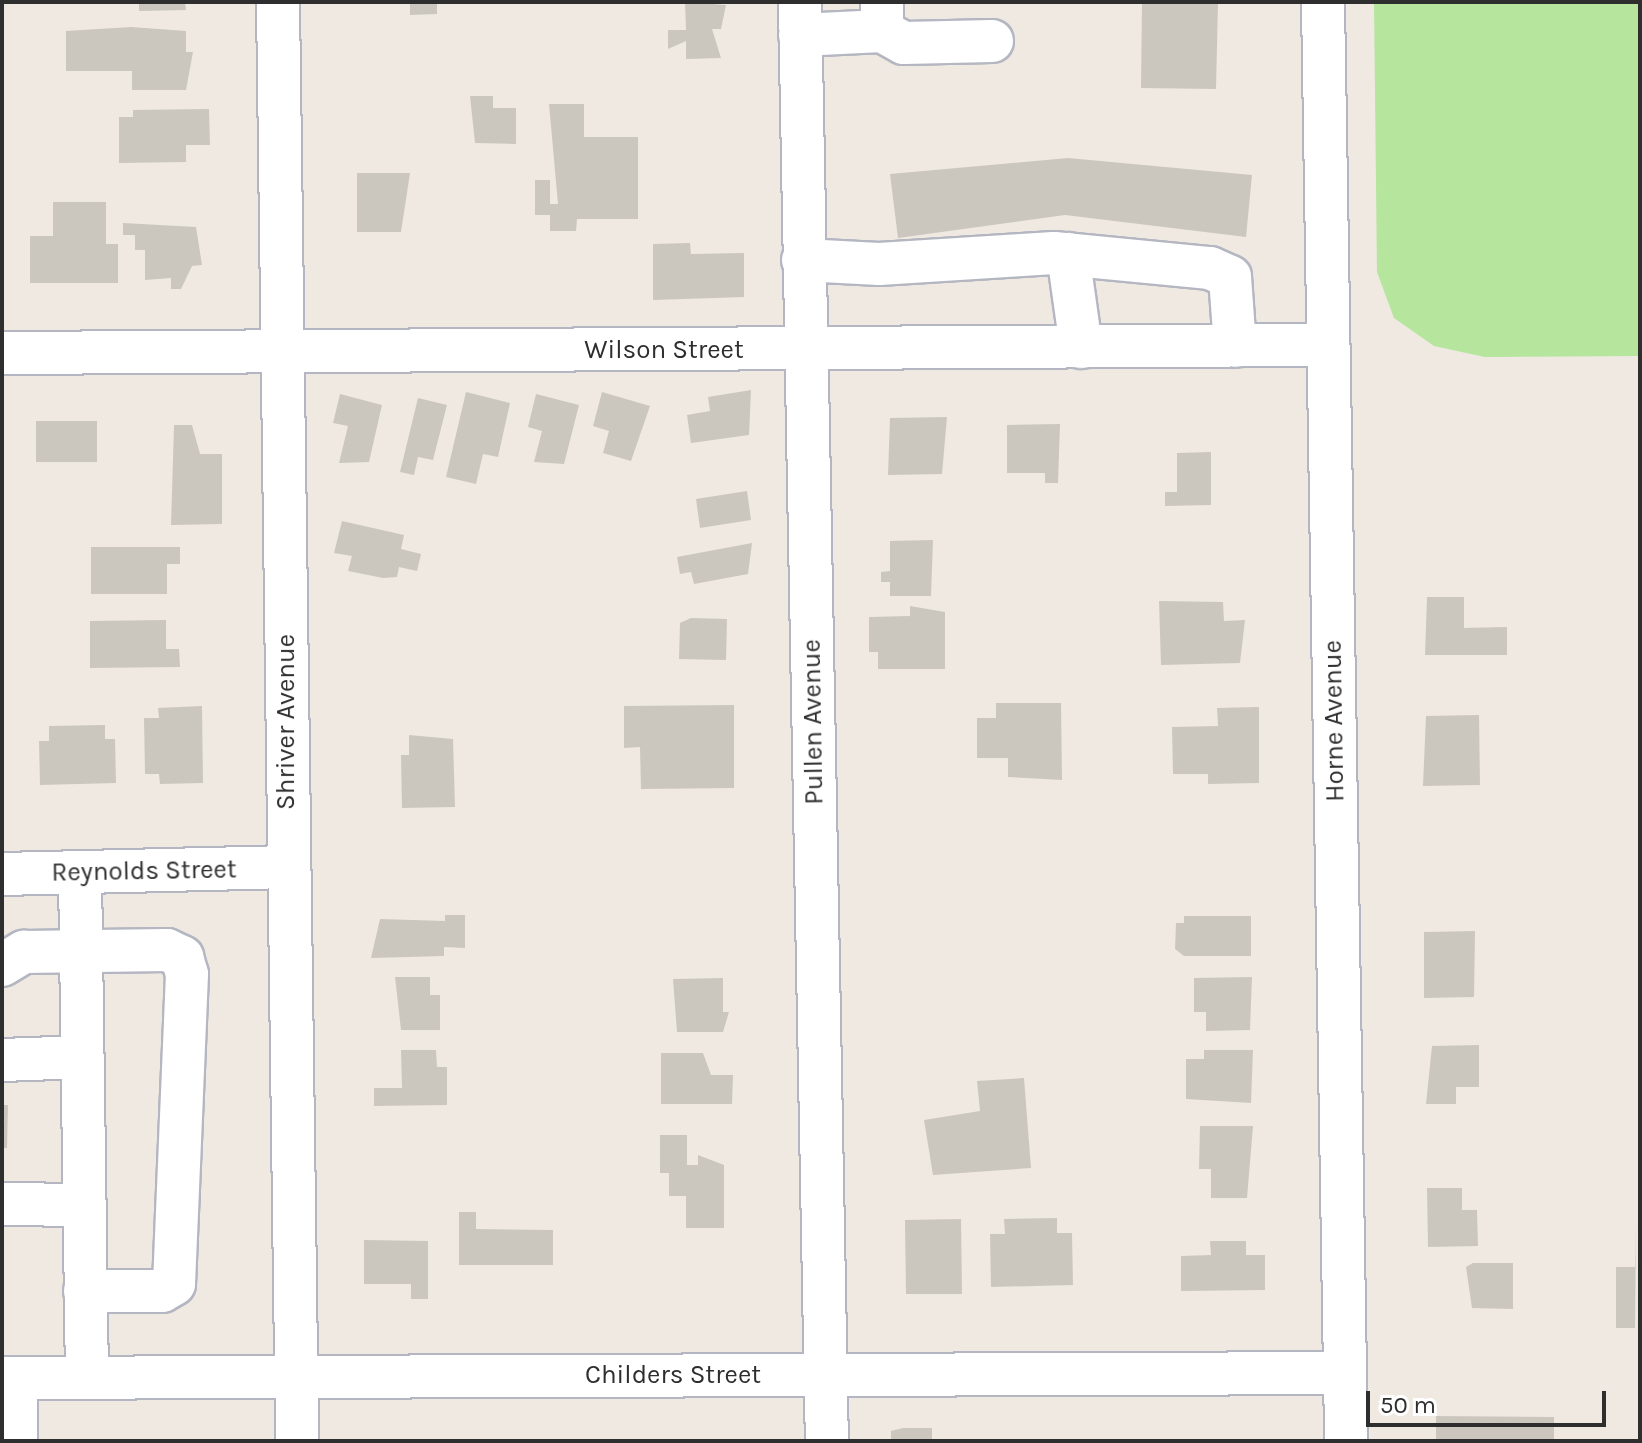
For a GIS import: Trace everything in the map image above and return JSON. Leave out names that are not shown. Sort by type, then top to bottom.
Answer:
[{"type":"street","name":"Shriver Avenue","points":[[278,2],[284,351],[286,867],[297,1441]]},
{"type":"street","name":"Horne Avenue","points":[[1323,2],[1326,345],[1346,1441]]},
{"type":"street","points":[[800,19],[882,17],[904,43],[992,41]]},
{"type":"street","name":"Pullen Avenue","points":[[800,19],[827,1441]]},
{"type":"street","points":[[803,260],[879,264],[1068,254],[1182,264],[1230,277],[1235,346]]},
{"type":"street","points":[[1068,254],[1081,347]]},
{"type":"street","name":"Wilson Street","points":[[2,353],[1326,345]]},
{"type":"street","name":"Reynolds Street","points":[[2,874],[286,867]]},
{"type":"street","points":[[80,872],[87,1378]]},
{"type":"street","points":[[2,965],[24,952],[167,950],[182,957],[188,997],[174,1284],[162,1291],[85,1291]]},
{"type":"street","points":[[2,1060],[82,1057]]},
{"type":"street","points":[[2,1204],[84,1205]]},
{"type":"street","name":"Childers Street","points":[[9,1378],[1344,1373]]},
{"type":"street","points":[[9,1378],[16,1441]]},
{"type":"green space","points":[[1374,2],[1640,2],[1640,356],[1485,357],[1434,346],[1394,318],[1377,272]]},
{"type":"building","points":[[139,2],[185,2],[186,10],[139,11]]},
{"type":"building","points":[[410,2],[437,2],[437,14],[410,15]]},
{"type":"building","points":[[685,2],[726,5],[721,29],[712,29],[721,58],[686,59],[686,41],[668,49],[668,30],[686,30]]},
{"type":"building","points":[[1142,2],[1218,2],[1216,89],[1141,88]]},
{"type":"building","points":[[131,27],[186,31],[186,52],[193,52],[186,90],[132,90],[132,71],[66,71],[66,31]]},
{"type":"building","points":[[470,96],[493,96],[493,108],[516,108],[516,144],[475,143]]},
{"type":"building","points":[[549,104],[584,104],[584,137],[638,137],[638,219],[577,219],[576,231],[550,231],[550,215],[535,215],[535,180],[550,180],[550,204],[558,204]]},
{"type":"building","points":[[209,109],[210,145],[186,145],[186,162],[119,163],[119,117],[133,117],[133,110]]},
{"type":"building","points":[[1068,158],[1252,175],[1246,237],[1065,215],[898,238],[890,174]]},
{"type":"building","points":[[357,173],[410,173],[401,232],[357,232]]},
{"type":"building","points":[[53,202],[106,202],[106,244],[118,244],[118,283],[30,283],[30,236],[53,236]]},
{"type":"building","points":[[123,223],[196,227],[202,265],[192,266],[181,289],[171,289],[171,278],[145,280],[145,250],[135,250],[135,235],[123,235]]},
{"type":"building","points":[[690,243],[691,254],[744,253],[744,297],[653,300],[653,244]]},
{"type":"building","points":[[751,390],[749,435],[691,443],[687,415],[710,411],[708,397]]},
{"type":"building","points":[[466,392],[510,403],[498,457],[483,454],[476,484],[446,477]]},
{"type":"building","points":[[602,392],[650,406],[631,461],[603,453],[609,431],[593,426]]},
{"type":"building","points":[[340,394],[382,405],[369,462],[339,463],[348,426],[333,423]]},
{"type":"building","points":[[536,394],[579,405],[564,464],[534,462],[542,431],[528,427]]},
{"type":"building","points":[[418,398],[447,405],[433,460],[418,457],[414,475],[400,472]]},
{"type":"building","points":[[947,417],[942,474],[888,475],[890,418]]},
{"type":"building","points":[[36,421],[97,421],[97,462],[36,462]]},
{"type":"building","points":[[1060,424],[1058,483],[1045,483],[1045,473],[1007,473],[1007,425]]},
{"type":"building","points":[[174,425],[192,425],[200,454],[222,454],[222,524],[171,525]]},
{"type":"building","points":[[1211,452],[1211,505],[1165,506],[1165,492],[1177,492],[1177,453]]},
{"type":"building","points":[[747,491],[751,520],[700,528],[696,499]]},
{"type":"building","points":[[342,521],[404,535],[401,549],[421,554],[417,571],[399,567],[397,577],[383,578],[348,571],[352,556],[334,553]]},
{"type":"building","points":[[933,540],[931,596],[890,596],[890,582],[881,582],[881,572],[890,571],[890,541]]},
{"type":"building","points":[[752,543],[748,574],[694,584],[691,572],[680,574],[677,557]]},
{"type":"building","points":[[91,547],[180,547],[180,564],[167,564],[167,594],[91,594]]},
{"type":"building","points":[[1427,597],[1464,597],[1464,628],[1507,627],[1507,655],[1425,655]]},
{"type":"building","points":[[1159,601],[1223,602],[1224,621],[1245,620],[1240,663],[1161,665]]},
{"type":"building","points":[[910,606],[945,612],[945,669],[878,669],[878,652],[869,652],[869,617],[910,616]]},
{"type":"building","points":[[691,618],[727,619],[726,660],[679,659],[680,623]]},
{"type":"building","points":[[166,620],[166,649],[179,649],[180,667],[90,668],[90,621]]},
{"type":"building","points":[[996,703],[1061,703],[1062,780],[1008,777],[1008,758],[977,758],[977,718],[996,718]]},
{"type":"building","points":[[734,705],[734,788],[641,789],[640,747],[624,748],[624,706]]},
{"type":"building","points":[[202,706],[203,783],[160,784],[159,774],[145,774],[144,718],[159,718],[158,708]]},
{"type":"building","points":[[1259,707],[1259,783],[1208,784],[1208,774],[1173,774],[1172,727],[1218,726],[1217,708]]},
{"type":"building","points":[[1479,715],[1480,785],[1423,786],[1426,716]]},
{"type":"building","points":[[105,725],[105,739],[115,739],[116,783],[40,785],[39,741],[49,741],[49,726]]},
{"type":"building","points":[[409,735],[453,739],[455,807],[402,808],[401,755],[409,755]]},
{"type":"building","points":[[445,915],[465,915],[465,948],[444,947],[444,956],[371,958],[380,919],[445,921]]},
{"type":"building","points":[[1184,916],[1251,916],[1251,956],[1184,956],[1175,949],[1176,923],[1184,923]]},
{"type":"building","points":[[1475,931],[1474,997],[1424,998],[1424,932]]},
{"type":"building","points":[[395,977],[430,977],[430,995],[440,995],[440,1030],[401,1030]]},
{"type":"building","points":[[1252,977],[1250,1030],[1206,1031],[1206,1012],[1194,1012],[1194,978]]},
{"type":"building","points":[[723,978],[723,1012],[729,1012],[723,1032],[677,1032],[673,979]]},
{"type":"building","points":[[1479,1045],[1479,1087],[1456,1087],[1456,1104],[1426,1104],[1432,1046]]},
{"type":"building","points":[[401,1050],[436,1050],[437,1067],[447,1067],[447,1105],[374,1106],[374,1088],[402,1088]]},
{"type":"building","points":[[1204,1050],[1253,1050],[1251,1103],[1186,1099],[1186,1059],[1204,1059]]},
{"type":"building","points":[[661,1053],[703,1053],[711,1075],[733,1075],[732,1104],[661,1104]]},
{"type":"building","points":[[1024,1078],[1031,1168],[933,1175],[924,1120],[980,1111],[977,1081]]},
{"type":"building","points":[[2,1105],[8,1105],[7,1148],[2,1148]]},
{"type":"building","points":[[1200,1126],[1253,1126],[1247,1198],[1211,1198],[1211,1169],[1199,1169]]},
{"type":"building","points":[[660,1135],[687,1135],[687,1165],[698,1165],[698,1155],[724,1165],[724,1228],[686,1228],[686,1196],[669,1196],[669,1173],[660,1173]]},
{"type":"building","points":[[1427,1188],[1462,1188],[1462,1210],[1477,1210],[1478,1246],[1428,1247]]},
{"type":"building","points":[[459,1212],[476,1212],[476,1229],[553,1230],[553,1265],[459,1265]]},
{"type":"building","points":[[1057,1218],[1057,1233],[1072,1233],[1073,1285],[991,1287],[990,1234],[1005,1234],[1004,1219]]},
{"type":"building","points":[[961,1219],[962,1294],[906,1294],[905,1220]]},
{"type":"building","points":[[1636,1226],[1635,1328],[1616,1328],[1616,1267],[1635,1267]]},
{"type":"building","points":[[364,1240],[428,1241],[428,1299],[411,1299],[411,1284],[364,1284]]},
{"type":"building","points":[[1210,1241],[1246,1241],[1246,1255],[1265,1255],[1265,1290],[1181,1291],[1181,1256],[1211,1255]]},
{"type":"building","points":[[1473,1263],[1513,1263],[1513,1309],[1472,1308],[1466,1267]]},
{"type":"building","points":[[1436,1416],[1554,1417],[1554,1441],[1436,1441]]},
{"type":"building","points":[[932,1428],[932,1441],[891,1441],[891,1431]]}]
